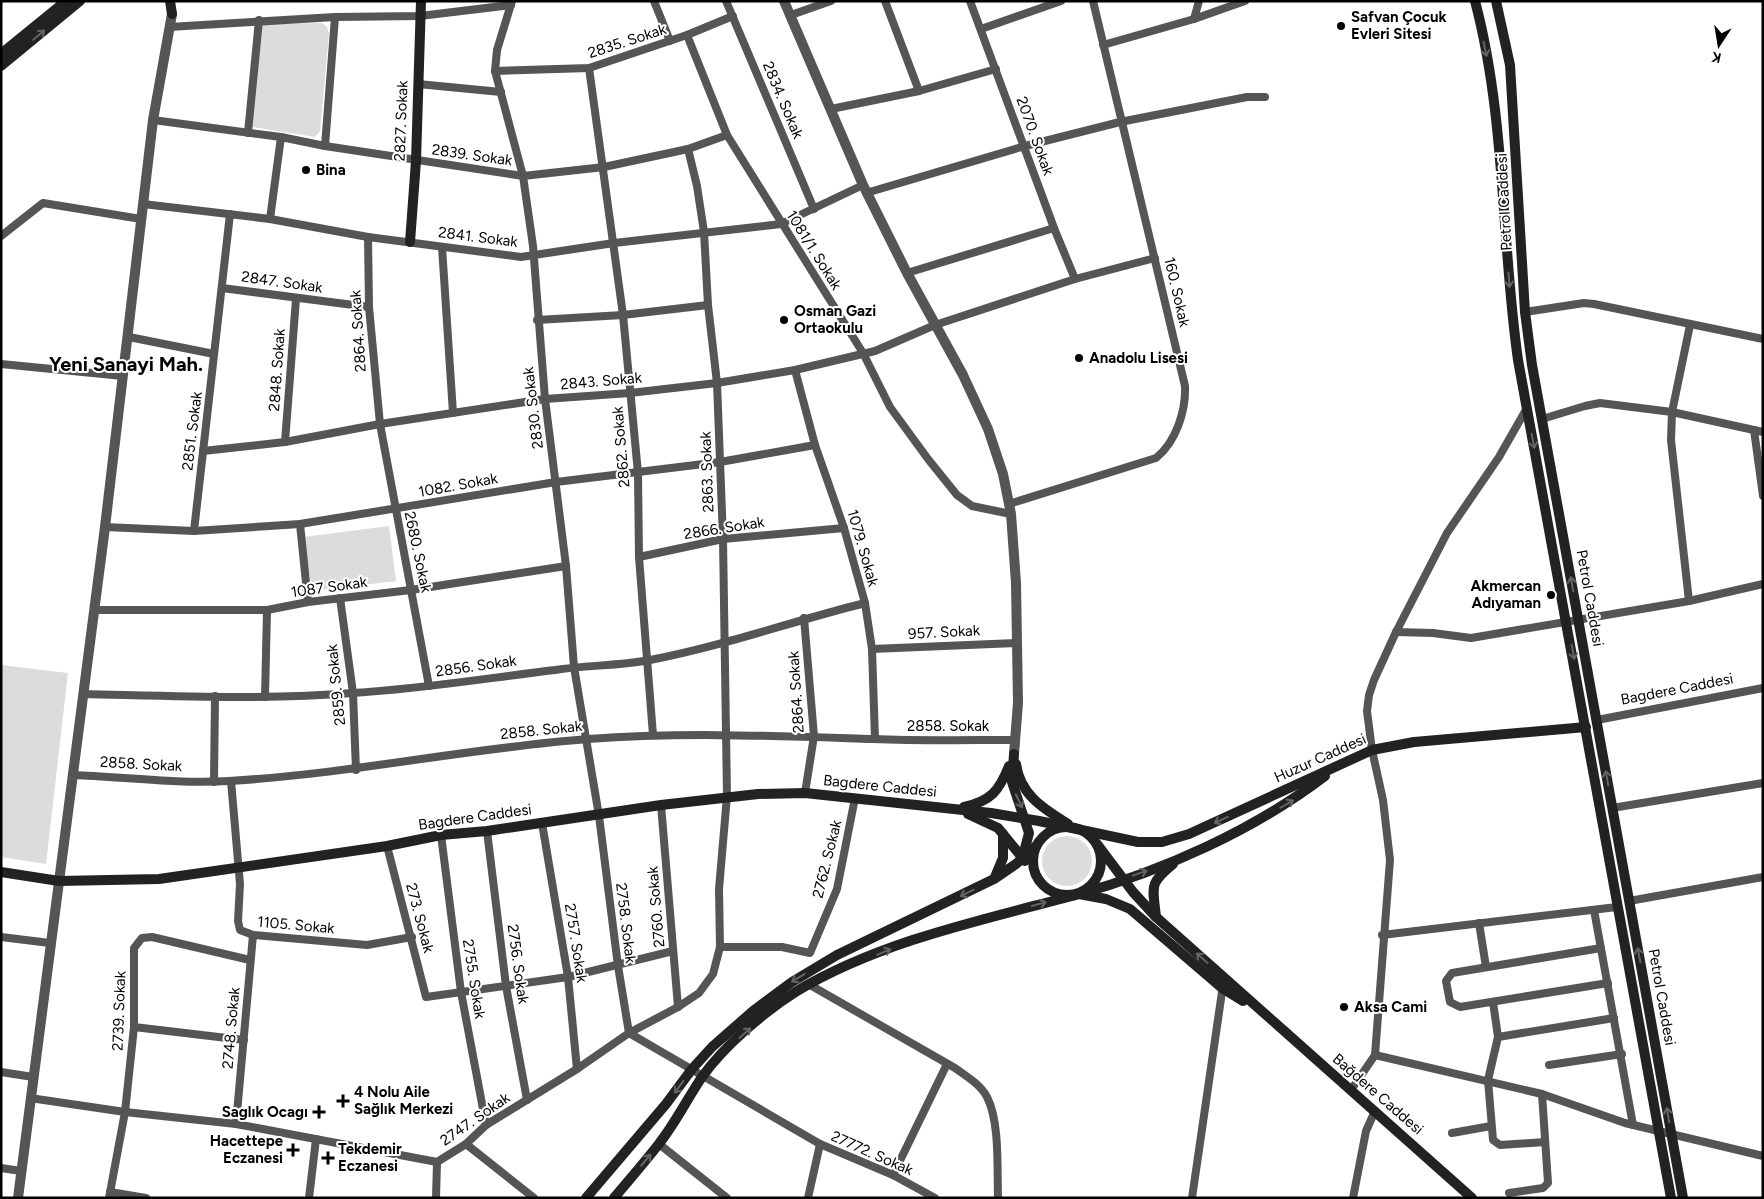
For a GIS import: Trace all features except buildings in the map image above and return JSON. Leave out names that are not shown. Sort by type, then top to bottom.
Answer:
[{"type":"main road","points":[[1,54],[66,1]]},
{"type":"main road","points":[[1,66],[80,1]]},
{"type":"main road","points":[[171,1],[172,14]]},
{"type":"main road","name":"2827. Sokak","points":[[410,242],[416,161],[420,1]]},
{"type":"main road","points":[[1475,1],[1489,68],[1503,193],[1511,313],[1670,1198]]},
{"type":"main road","name":"Petrol Caddesi","points":[[1496,1],[1510,66],[1525,312],[1542,419],[1683,1198]]},
{"type":"main road","name":"Huzur Caddesi","points":[[1076,828],[1133,842],[1171,840],[1189,834],[1372,750],[1414,742],[1586,727]]},
{"type":"main road","points":[[953,809],[979,804],[996,792],[1002,783],[1014,754]]},
{"type":"main road","points":[[1014,754],[1013,785],[1026,819],[1029,838],[1023,858]]},
{"type":"main road","points":[[953,809],[991,823],[1003,833],[1034,872],[1040,884],[1051,892],[1064,896],[1078,894],[1089,887],[1098,877],[1101,857],[1097,844],[1088,834],[1076,828],[1028,795],[1019,778],[1014,754]]},
{"type":"main road","points":[[614,1198],[659,1144],[703,1075],[730,1045],[762,1017],[810,985],[835,971],[923,937],[1078,894],[1181,857],[1234,833],[1293,801],[1344,762]]},
{"type":"main road","name":"Bagdere Caddesi","points":[[1,872],[59,881],[159,879],[387,846],[440,836],[599,816],[727,796],[805,793],[953,809]]},
{"type":"main road","points":[[953,809],[1076,828]]},
{"type":"main road","points":[[586,1198],[666,1104],[692,1069],[712,1047],[753,1011],[819,965],[994,879],[1023,858],[1036,846],[1044,835],[1056,829],[1076,828]]},
{"type":"main road","points":[[994,879],[1004,854],[1003,833]]},
{"type":"main road","name":"Bağdere Caddesi","points":[[1097,844],[1123,879],[1156,917],[1224,983]]},
{"type":"main road","points":[[1034,872],[1032,859],[1036,846]]},
{"type":"main road","points":[[1156,917],[1154,882],[1158,876],[1181,857]]},
{"type":"main road","name":"Bağdere Caddesi","points":[[1078,894],[1106,899],[1130,909],[1264,1014],[1472,1198]]},
{"type":"street","points":[[654,1],[670,41]]},
{"type":"street","name":"2834. Sokak","points":[[726,1],[814,209]]},
{"type":"street","points":[[784,1],[864,189],[907,273],[963,375],[988,429],[1003,474],[1010,509],[1016,583],[1018,703],[1014,754]]},
{"type":"street","points":[[791,15],[831,1]]},
{"type":"street","points":[[885,1],[919,91]]},
{"type":"street","name":"2070. Sokak","points":[[970,1],[1054,228],[1075,279]]},
{"type":"street","points":[[981,29],[1062,1]]},
{"type":"street","name":"160. Sokak","points":[[1010,509],[1156,458],[1165,450],[1184,412],[1185,386],[1120,122],[1093,1]]},
{"type":"street","points":[[1194,19],[1199,1]]},
{"type":"street","points":[[1103,45],[1194,19],[1245,1]]},
{"type":"street","points":[[169,27],[190,27],[259,20],[420,16],[511,3]]},
{"type":"street","name":"2830. Sokak","points":[[511,3],[497,50],[495,71],[523,176],[533,255],[545,399],[566,566],[574,667],[599,816]]},
{"type":"street","points":[[18,1198],[129,337],[153,120],[172,14]]},
{"type":"street","name":"2835. Sokak","points":[[495,71],[589,68],[687,35],[733,16]]},
{"type":"street","points":[[325,146],[336,17]]},
{"type":"street","points":[[248,133],[259,20]]},
{"type":"street","name":"1081/1. Sokak","points":[[687,35],[727,135],[863,353],[890,408],[928,459],[958,494],[972,506],[1010,509]]},
{"type":"street","name":"2862. Sokak","points":[[589,68],[623,315],[638,474],[639,557],[653,735]]},
{"type":"street","points":[[831,109],[919,91],[996,69]]},
{"type":"street","points":[[418,84],[501,92]]},
{"type":"street","name":"2841. Sokak","points":[[143,204],[270,219],[368,237],[521,257],[614,243],[781,224],[864,189],[1025,146],[1120,122],[1247,97],[1265,97]]},
{"type":"street","name":"2839. Sokak","points":[[153,120],[281,137],[416,161],[523,176],[604,167],[688,149],[727,135]]},
{"type":"street","points":[[270,219],[281,137]]},
{"type":"street","name":"2863. Sokak","points":[[688,149],[697,186],[704,232],[708,305],[717,383],[723,539],[724,734],[727,796]]},
{"type":"street","points":[[1,236],[43,203],[141,219]]},
{"type":"street","name":"2851. Sokak","points":[[194,531],[230,214]]},
{"type":"street","points":[[907,273],[1054,228]]},
{"type":"street","name":"2864. Sokak","points":[[368,237],[369,307],[380,424]]},
{"type":"street","points":[[442,247],[453,413]]},
{"type":"street","name":"2843. Sokak","points":[[203,451],[285,442],[380,424],[545,399],[630,393],[717,383],[796,370],[863,353],[875,352],[935,325],[1075,279],[1155,258]]},
{"type":"street","name":"2847. Sokak","points":[[222,288],[369,307]]},
{"type":"street","name":"2848. Sokak","points":[[285,442],[296,299]]},
{"type":"street","points":[[1525,312],[1584,303],[1763,339]]},
{"type":"street","points":[[537,320],[623,315],[708,305]]},
{"type":"street","points":[[1689,601],[1671,440],[1672,412],[1690,325]]},
{"type":"street","points":[[129,337],[214,354]]},
{"type":"street","points":[[1,364],[123,376]]},
{"type":"street","name":"1079. Sokak","points":[[796,370],[815,445],[844,528],[865,603],[872,649],[875,739]]},
{"type":"street","points":[[1542,419],[1585,406],[1600,404],[1672,412],[1763,432]]},
{"type":"street","points":[[1351,1090],[1375,1055],[1382,935],[1390,860],[1383,800],[1372,750],[1367,711],[1369,695],[1396,632],[1447,533],[1499,457],[1527,408]]},
{"type":"street","name":"2680. Sokak","points":[[380,424],[429,686]]},
{"type":"street","points":[[1754,430],[1763,496]]},
{"type":"street","name":"1082. Sokak","points":[[105,527],[194,531],[300,524],[395,510],[556,482],[638,474],[815,445]]},
{"type":"street","points":[[300,524],[308,602]]},
{"type":"street","name":"2866. Sokak","points":[[639,557],[723,539],[844,528]]},
{"type":"street","name":"1087 Sokak","points":[[94,610],[267,610],[308,602],[412,590],[566,566]]},
{"type":"street","points":[[1396,632],[1433,633],[1471,638],[1689,601],[1763,584]]},
{"type":"street","name":"2859. Sokak","points":[[340,598],[353,693],[356,770]]},
{"type":"street","name":"2856. Sokak","points":[[83,694],[264,697],[353,693],[429,686],[574,667],[647,660],[723,644],[804,618],[865,603]]},
{"type":"street","points":[[264,697],[267,610]]},
{"type":"street","name":"2864. Sokak","points":[[804,618],[814,736],[805,793]]},
{"type":"street","name":"957. Sokak","points":[[872,649],[1016,643]]},
{"type":"street","name":"Bagdere Caddesi","points":[[1597,720],[1763,688]]},
{"type":"street","points":[[214,782],[215,696]]},
{"type":"street","name":"2858. Sokak","points":[[73,774],[214,782],[231,781],[356,770],[451,754],[585,739],[653,735],[724,734],[875,739],[1015,740]]},
{"type":"street","points":[[231,781],[238,868]]},
{"type":"street","points":[[1612,808],[1763,783]]},
{"type":"street","points":[[727,796],[719,889],[720,947],[782,947],[810,953],[819,965]]},
{"type":"street","name":"2762. Sokak","points":[[810,953],[837,889],[855,798]]},
{"type":"street","name":"2760. Sokak","points":[[661,805],[678,1007]]},
{"type":"street","name":"2758. Sokak","points":[[599,816],[618,966],[629,1033]]},
{"type":"street","name":"2757. Sokak","points":[[542,823],[568,977],[577,1069]]},
{"type":"street","name":"2756. Sokak","points":[[488,831],[506,986],[527,1100]]},
{"type":"street","name":"2755. Sokak","points":[[440,836],[461,992],[486,1125]]},
{"type":"street","name":"273. Sokak","points":[[387,846],[426,997],[461,992]]},
{"type":"street","name":"1105. Sokak","points":[[238,868],[240,884],[238,921],[240,930],[253,935],[367,946],[412,937]]},
{"type":"street","points":[[1629,901],[1763,877]]},
{"type":"street","points":[[1382,935],[1617,907]]},
{"type":"street","points":[[1594,910],[1622,1054],[1633,1125]]},
{"type":"street","points":[[1479,922],[1486,967]]},
{"type":"street","name":"2748. Sokak","points":[[236,1124],[253,935]]},
{"type":"street","points":[[1,937],[50,943]]},
{"type":"street","name":"2739. Sokak","points":[[110,1195],[125,1112],[134,1027],[134,948],[142,938],[152,937],[250,960]]},
{"type":"street","name":"2747. Sokak","points":[[30,1098],[125,1112],[236,1124],[437,1162],[466,1144],[486,1125],[577,1069],[629,1033],[678,1007],[699,993],[713,974],[720,947]]},
{"type":"street","points":[[1601,948],[1452,973],[1446,981],[1450,1002],[1456,1006],[1493,1002],[1608,983]]},
{"type":"street","points":[[461,992],[568,977],[673,951]]},
{"type":"street","points":[[1192,1198],[1224,983]]},
{"type":"street","points":[[810,985],[972,1080],[986,1096],[993,1114],[998,1198]]},
{"type":"street","points":[[1493,1002],[1498,1037],[1488,1080],[1493,1140],[1498,1144],[1545,1142]]},
{"type":"street","points":[[1498,1037],[1614,1018]]},
{"type":"street","points":[[134,1027],[244,1040]]},
{"type":"street","points":[[629,1033],[820,1144]]},
{"type":"street","points":[[1549,1065],[1622,1054]]},
{"type":"street","points":[[1375,1055],[1542,1094],[1633,1125],[1763,1156]]},
{"type":"street","points":[[893,1175],[947,1064]]},
{"type":"street","points":[[1,1072],[33,1077]]},
{"type":"street","points":[[1509,1194],[1547,1185],[1542,1094]]},
{"type":"street","points":[[1353,1198],[1366,1131],[1374,1111]]},
{"type":"street","points":[[1452,1133],[1491,1126]]},
{"type":"street","points":[[309,1198],[316,1139]]},
{"type":"street","points":[[466,1144],[534,1198]]},
{"type":"street","points":[[659,1144],[728,1198]]},
{"type":"street","name":"27772. Sokak","points":[[808,1198],[820,1144],[893,1175],[930,1196]]},
{"type":"street","points":[[436,1198],[437,1162]]},
{"type":"street","points":[[1,1168],[21,1171]]},
{"type":"street","points":[[110,1195],[146,1198]]},
{"type":"shaded area","points":[[322,23],[327,27],[329,34],[320,131],[315,137],[253,127],[262,24]]},
{"type":"shaded area","points":[[389,526],[396,581],[312,591],[304,537]]},
{"type":"shaded area","points":[[1,665],[68,673],[46,864],[1,857]]},
{"type":"shaded area","points":[[1062,836],[1072,836],[1085,843],[1092,856],[1092,866],[1085,879],[1072,886],[1062,886],[1053,882],[1046,875],[1042,866],[1042,856],[1046,847],[1053,840]]},
{"type":"place","name":"Safvan Çocuk Evleri Sitesi","points":[[1341,26]]},
{"type":"place","name":"Bina","points":[[306,170]]},
{"type":"place","name":"Osman Gazi Ortaokulu","points":[[784,320]]},
{"type":"place","name":"Anadolu Lisesi","points":[[1079,358]]},
{"type":"place","name":"Akmercan Adıyaman","points":[[1551,595]]},
{"type":"place","name":"Aksa Cami","points":[[1344,1007]]},
{"type":"place","name":"4 Nolu Aile Sağlık Merkezi","points":[[343,1101]]},
{"type":"place","name":"Saglık Ocagı","points":[[319,1112]]},
{"type":"place","name":"Hacettepe Eczanesi","points":[[293,1150]]},
{"type":"place","name":"Tekdemir Eczanesi","points":[[328,1158]]},
{"type":"district","name":"Yeni Sanayi Mah.","points":[[126,364]]}]
